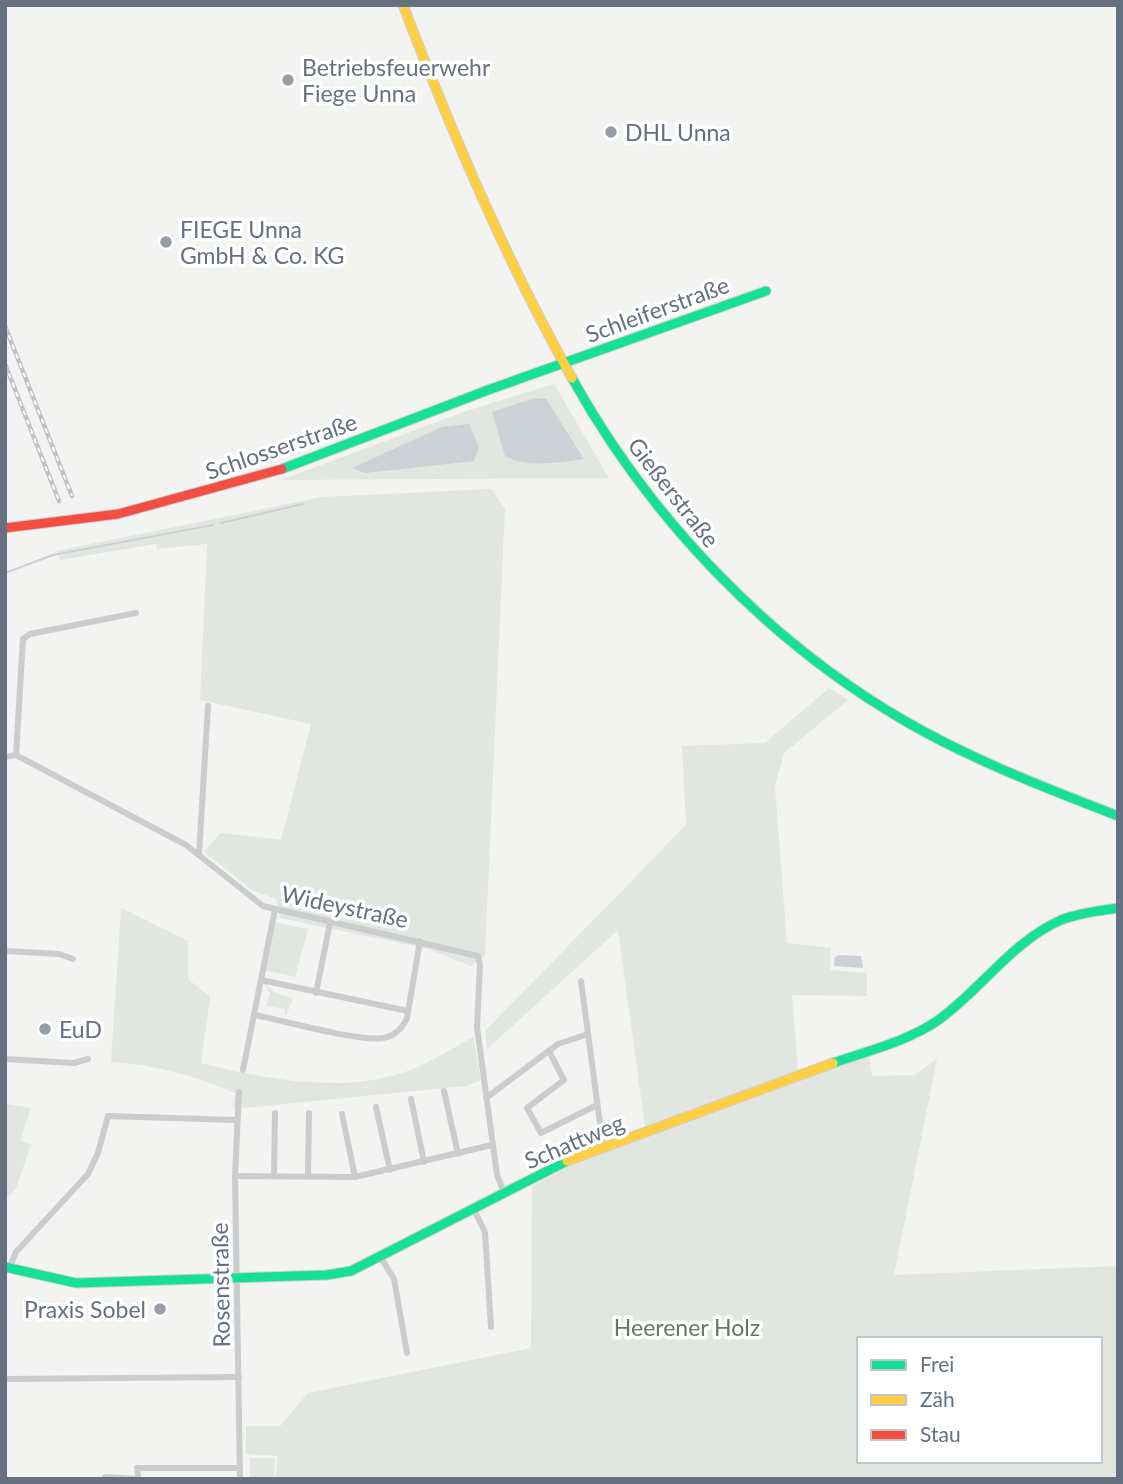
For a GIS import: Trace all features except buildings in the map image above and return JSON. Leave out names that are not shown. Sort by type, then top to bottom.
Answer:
[{"type":"street","name":"Gießerstraße","points":[[403,5],[452,133],[501,246],[560,364],[654,504],[729,587],[789,642],[854,690],[927,733],[1003,771],[1118,816]]},
{"type":"street","name":"Schleiferstraße","points":[[560,364],[766,291]]},
{"type":"street","name":"Schlosserstraße","points":[[5,528],[118,514],[216,490],[314,458],[560,364]]},
{"type":"street","points":[[5,757],[16,755],[23,639],[30,634],[136,613]]},
{"type":"street","points":[[199,855],[208,706]]},
{"type":"street","name":"Wideystraße","points":[[16,755],[199,855],[263,906],[478,956],[480,965],[477,1027],[492,1145],[497,1175],[504,1193]]},
{"type":"street","name":"Schattweg","points":[[8,1267],[64,1283],[341,1273],[381,1258],[504,1193],[603,1146],[918,1033],[936,1023],[1039,933],[1078,914],[1118,908]]},
{"type":"street","points":[[243,1070],[275,909]]},
{"type":"street","points":[[316,993],[330,923]]},
{"type":"street","points":[[254,1015],[375,1038],[392,1035],[399,1031],[408,1011],[420,941]]},
{"type":"street","points":[[5,951],[59,954],[73,960]]},
{"type":"street","points":[[261,980],[408,1011]]},
{"type":"street","points":[[581,981],[603,1146]]},
{"type":"street","points":[[486,1098],[568,1039],[589,1034]]},
{"type":"street","points":[[549,1051],[564,1080],[527,1108],[541,1133],[597,1105]]},
{"type":"street","points":[[5,1059],[74,1063],[88,1059]]},
{"type":"street","name":"Rosenstraße","points":[[239,1091],[235,1120],[235,1176],[240,1479]]},
{"type":"street","points":[[444,1091],[458,1154]]},
{"type":"street","points":[[411,1099],[424,1162]]},
{"type":"street","points":[[376,1107],[390,1170]]},
{"type":"street","points":[[274,1175],[275,1113]]},
{"type":"street","points":[[308,1176],[309,1113]]},
{"type":"street","points":[[342,1114],[355,1177]]},
{"type":"street","points":[[8,1267],[16,1252],[88,1174],[98,1153],[107,1116],[235,1120]]},
{"type":"street","points":[[235,1176],[355,1177],[492,1145]]},
{"type":"street","points":[[474,1210],[485,1232],[491,1327]]},
{"type":"street","points":[[381,1258],[394,1279],[407,1353]]},
{"type":"street","points":[[5,1379],[239,1377]]},
{"type":"street","points":[[105,1477],[138,1478],[137,1468],[240,1468]]},
{"type":"green space","points":[[554,384],[609,478],[281,480],[466,411]]},
{"type":"green space","points":[[491,489],[505,508],[485,955],[471,966],[428,949],[280,918],[276,899],[252,890],[204,852],[221,833],[281,840],[311,724],[200,700],[207,544],[157,549],[156,544],[60,560],[56,551],[322,497]]},
{"type":"green space","name":"Heerener Holz","points":[[829,688],[848,700],[784,753],[775,786],[787,943],[831,948],[830,970],[867,973],[867,996],[792,995],[798,1069],[827,1069],[869,1056],[872,1076],[915,1075],[937,1059],[894,1275],[1118,1266],[1118,1479],[275,1479],[278,1456],[246,1454],[246,1426],[280,1426],[308,1393],[531,1348],[532,1186],[603,1149],[646,1134],[618,930],[487,1049],[485,1031],[686,825],[682,746],[765,743]]},
{"type":"green space","points":[[121,908],[188,941],[188,979],[210,997],[201,1063],[277,1079],[355,1082],[405,1072],[431,1061],[473,1037],[481,1080],[466,1086],[233,1109],[235,1093],[220,1087],[159,1068],[111,1062]]},
{"type":"green space","points":[[273,922],[308,929],[295,977],[263,970]]},
{"type":"green space","points":[[263,982],[276,993],[293,998],[286,1016],[284,1009],[266,1006],[270,993]]},
{"type":"green space","points":[[5,1104],[31,1108],[20,1140],[31,1145],[16,1188],[5,1200]]},
{"type":"green space","points":[[250,1458],[275,1458],[274,1479],[250,1479]]},
{"type":"shaded area","points":[[535,398],[546,399],[584,459],[534,463],[505,456],[492,412]]},
{"type":"shaded area","points":[[469,424],[479,447],[474,461],[365,473],[352,468],[442,427]]},
{"type":"shaded area","points":[[861,956],[863,968],[834,966],[835,957]]},
{"type":"waterway","points":[[221,523],[303,504]]},
{"type":"waterway","points":[[5,573],[53,555],[213,525]]},
{"type":"railway","points":[[5,326],[72,496]]},
{"type":"railway","points":[[5,364],[59,501]]},
{"type":"traffic: fast","points":[[282,469],[488,390],[766,291]]},
{"type":"traffic: fast","points":[[572,378],[637,479],[675,527],[759,614],[806,653],[854,689],[930,735],[1010,773],[1118,816]]},
{"type":"traffic: fast","points":[[833,1063],[899,1040],[937,1021],[1043,929],[1061,920],[1089,912],[1118,908]]},
{"type":"traffic: fast","points":[[5,1267],[76,1283],[327,1275],[351,1271],[567,1161]]},
{"type":"traffic: slow","points":[[403,5],[481,194],[524,287],[572,378]]},
{"type":"traffic: slow","points":[[567,1161],[833,1063]]},
{"type":"traffic: jam","points":[[5,528],[118,514],[282,469]]},
{"type":"place","name":"Betriebsfeuerwehr Fiege Unna","points":[[288,80]]},
{"type":"place","name":"DHL Unna","points":[[611,132]]},
{"type":"place","name":"FIEGE Unna GmbH & Co. KG","points":[[166,242]]},
{"type":"place","name":"EuD","points":[[45,1029]]},
{"type":"place","name":"Praxis Sobel","points":[[160,1309]]}]
